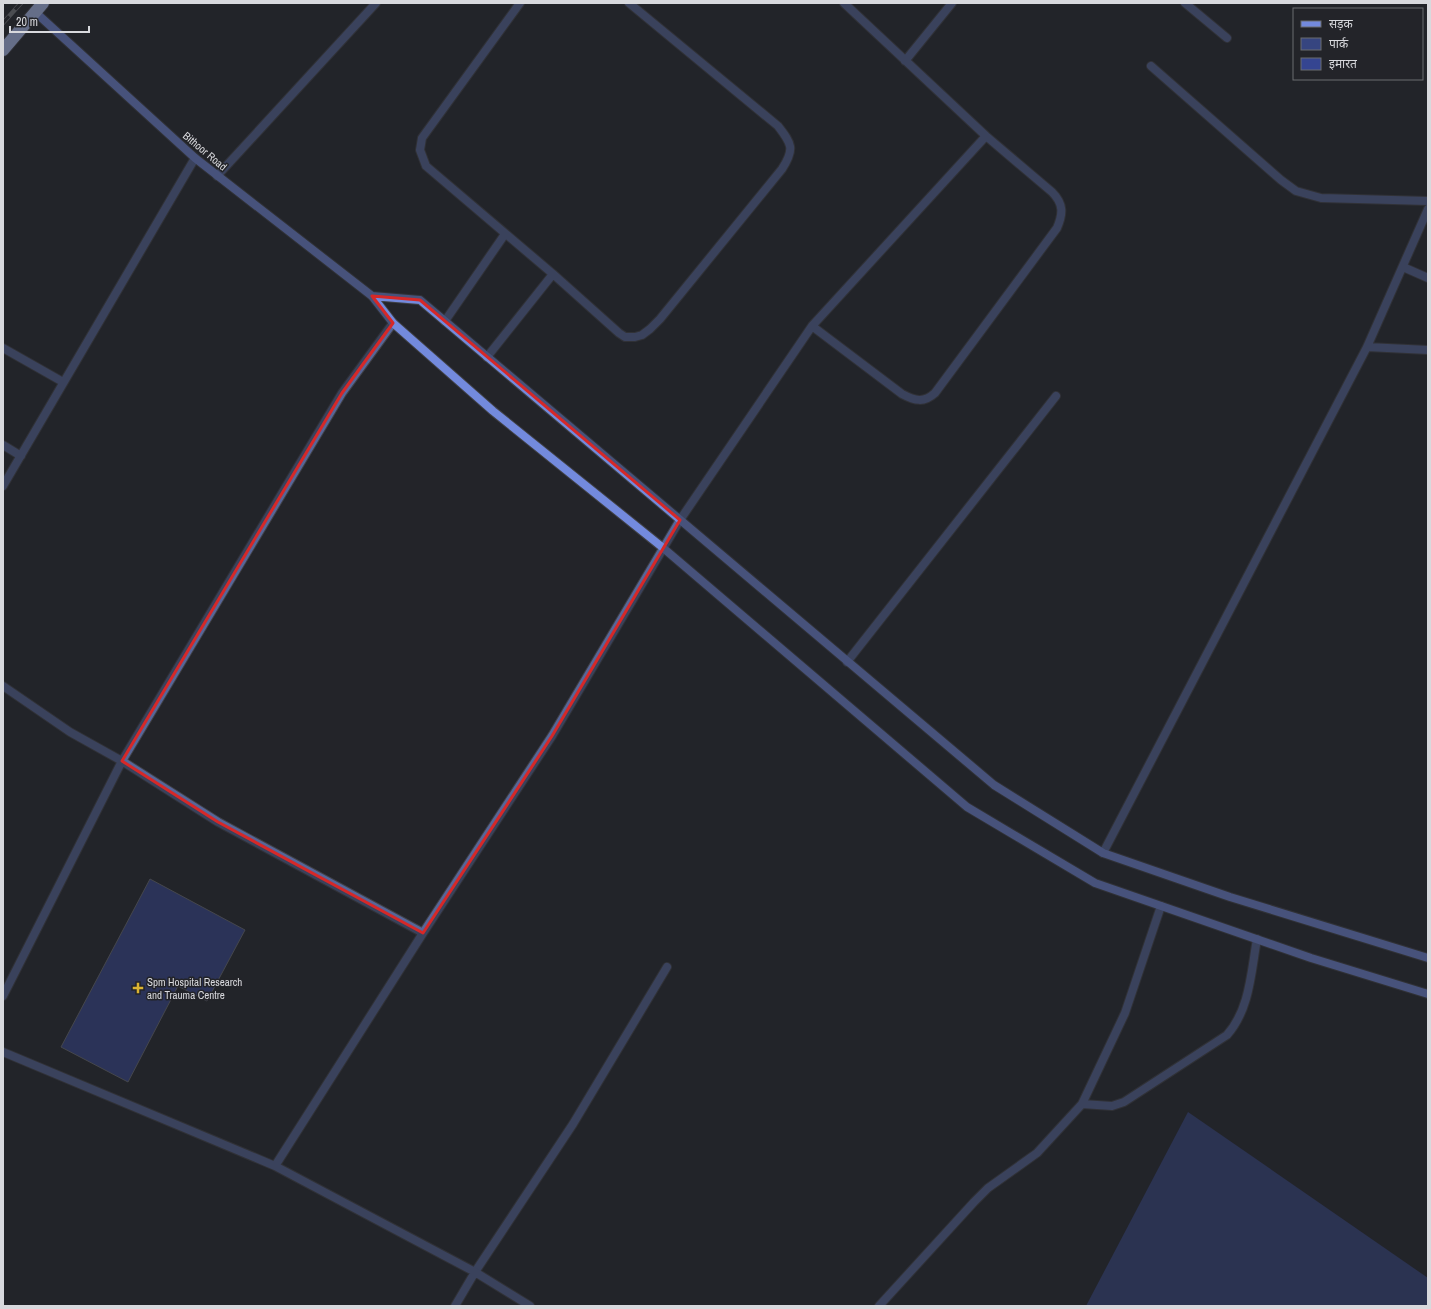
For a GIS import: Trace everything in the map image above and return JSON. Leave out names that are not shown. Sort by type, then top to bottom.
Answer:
[{"type":"highway","points":[[3,50],[39,7]]},
{"type":"street","points":[[217,176],[376,3]]},
{"type":"street","points":[[520,3],[422,138],[420,150],[426,166],[553,274],[619,333],[626,337],[635,337],[642,335],[660,319],[789,158],[791,149],[788,140],[778,126],[630,3]]},
{"type":"street","points":[[812,326],[902,394],[911,399],[922,401],[936,393],[1053,235],[1061,220],[1062,211],[1058,198],[986,136],[844,3]]},
{"type":"street","points":[[906,61],[952,3]]},
{"type":"street","points":[[1185,3],[1227,38]]},
{"type":"street","name":"Bithoor Road","points":[[39,7],[195,158],[372,296],[393,323],[493,412],[662,547],[967,807],[1095,883],[1257,939],[1428,994]]},
{"type":"street","points":[[1152,66],[1281,180],[1296,191],[1321,198],[1428,201]]},
{"type":"street","points":[[275,1166],[423,933],[552,736],[662,547],[812,326],[986,136]]},
{"type":"street","points":[[3,486],[195,158]]},
{"type":"street","points":[[1103,853],[1367,347],[1428,209]]},
{"type":"street","points":[[445,321],[505,234]]},
{"type":"street","points":[[1403,267],[1428,278]]},
{"type":"street","points":[[487,357],[553,274]]},
{"type":"street","points":[[372,296],[420,300],[994,785],[1103,853],[1230,897],[1428,958]]},
{"type":"street","points":[[3,996],[122,761],[342,393],[393,323]]},
{"type":"street","points":[[1367,347],[1428,350]]},
{"type":"street","points":[[3,348],[63,382]]},
{"type":"street","points":[[847,662],[1056,396]]},
{"type":"street","points":[[3,446],[21,456]]},
{"type":"street","points":[[3,686],[70,732],[122,761],[218,822],[423,933]]},
{"type":"street","points":[[879,1306],[988,1188],[1037,1154],[1082,1104],[1124,1013],[1161,906]]},
{"type":"street","points":[[1082,1104],[1112,1106],[1124,1102],[1227,1035],[1237,1024],[1244,1006],[1257,939]]},
{"type":"street","points":[[455,1306],[475,1272],[573,1124],[667,966]]},
{"type":"street","points":[[3,1052],[275,1166],[475,1272],[530,1306]]},
{"type":"highlighted area","points":[[372,296],[420,300],[680,520],[552,736],[423,933],[218,822],[122,761],[342,393],[393,323]]},
{"type":"green space","points":[[1188,1112],[1428,1278],[1428,1306],[1086,1306]]},
{"type":"building","points":[[150,879],[245,930],[207,1001],[178,986],[128,1082],[61,1047]]},
{"type":"railway","points":[[3,23],[21,3]]},
{"type":"place","name":"Spm Hospital Research and Trauma Centre","points":[[138,988]]}]
